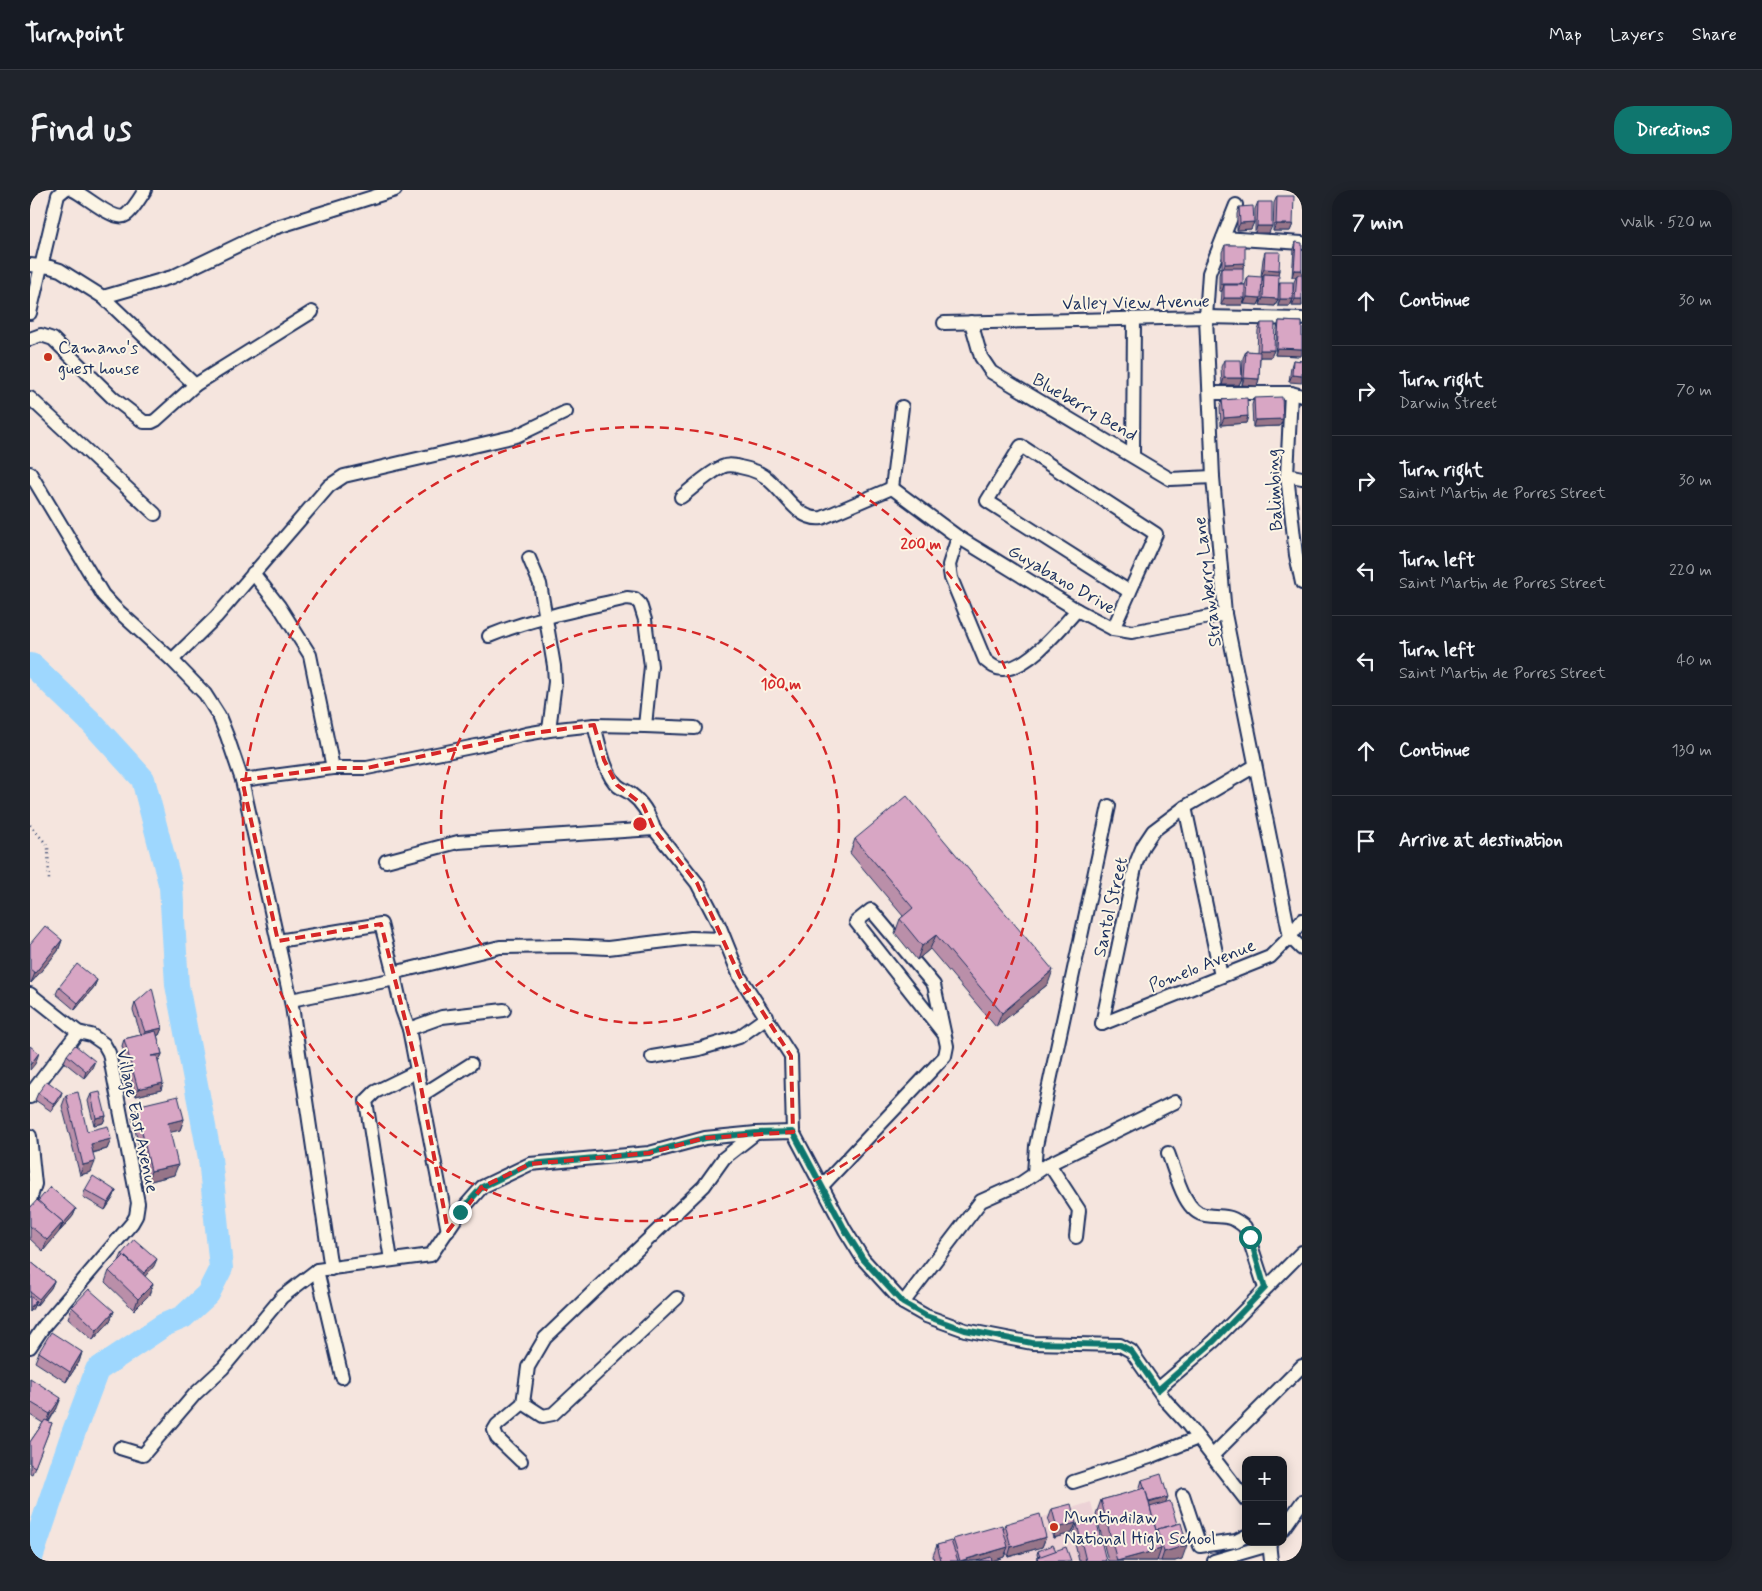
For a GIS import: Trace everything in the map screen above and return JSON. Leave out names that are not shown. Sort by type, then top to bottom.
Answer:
[{"type":"street","points":[[30,313],[36,265],[58,195],[64,190]]},
{"type":"street","points":[[74,190],[112,215],[120,218],[127,215],[146,190]]},
{"type":"street","points":[[103,297],[172,277],[274,228],[395,190]]},
{"type":"street","name":"Strawberry Lane","points":[[1236,205],[1209,274],[1206,317],[1214,477],[1225,614],[1290,937]]},
{"type":"street","points":[[1223,238],[1302,243]]},
{"type":"street","points":[[36,265],[60,270],[103,297],[195,385]]},
{"type":"street","points":[[30,339],[41,335],[52,339],[113,398],[144,422],[156,420],[195,385],[312,312]]},
{"type":"street","name":"Valley View Avenue","points":[[944,323],[1206,317],[1302,320]]},
{"type":"street","points":[[1133,455],[1134,319]]},
{"type":"street","name":"Blueberry Bend","points":[[971,322],[981,357],[991,372],[1133,455],[1170,479],[1214,477]]},
{"type":"street","points":[[1210,393],[1296,395]]},
{"type":"street","name":"Balimbing","points":[[1296,395],[1287,475],[1302,584]]},
{"type":"street","points":[[30,398],[155,514]]},
{"type":"street","points":[[681,497],[723,466],[730,465],[755,472],[770,480],[802,515],[813,519],[822,518],[892,488],[902,407]]},
{"type":"street","points":[[172,660],[216,617],[328,486],[344,476],[516,436],[566,412]]},
{"type":"street","points":[[1113,629],[1130,592],[1156,534],[1021,446],[987,501],[1130,592]]},
{"type":"street","points":[[1287,475],[1302,478]]},
{"type":"street","points":[[31,477],[103,594],[115,608],[172,660],[205,694],[219,716],[242,780],[291,1000],[331,1269]]},
{"type":"street","name":"Guyabano Drive","points":[[892,488],[958,538],[1077,610],[1113,629],[1132,632],[1225,614]]},
{"type":"street","points":[[958,538],[949,564],[951,578],[985,660],[990,665],[1001,669],[1014,667],[1026,660],[1058,631],[1077,610]]},
{"type":"street","points":[[529,558],[540,584],[555,682],[549,730]]},
{"type":"street","points":[[253,573],[279,606],[310,655],[333,768]]},
{"type":"street","points":[[489,636],[546,617],[632,598],[638,602],[645,620],[651,666],[645,726]]},
{"type":"street","points":[[242,780],[333,768],[367,768],[549,730],[594,725],[695,728]]},
{"type":"street","points":[[594,725],[604,760],[617,785],[632,794],[643,805],[652,821],[654,829],[697,883],[719,924],[740,977],[791,1056],[793,1132],[845,1230],[863,1259],[903,1303],[926,1316],[965,1330],[1032,1343],[1120,1345],[1131,1351],[1158,1390],[1242,1495]]},
{"type":"street","name":"Santol Street","points":[[1102,1024],[1136,863],[1143,846],[1153,830],[1185,807],[1255,766]]},
{"type":"street","points":[[1034,1174],[1036,1146],[1109,806]]},
{"type":"street","points":[[1185,807],[1221,976]]},
{"type":"street","points":[[386,861],[458,842],[654,829]]},
{"type":"street","points":[[822,1186],[945,1056],[946,1046],[944,1034],[934,985],[871,910],[856,922],[944,1034]]},
{"type":"street","name":"Pomelo Avenue","points":[[1102,1024],[1270,957],[1290,937],[1302,920]]},
{"type":"street","points":[[278,941],[380,924],[409,1030],[448,1230]]},
{"type":"street","points":[[1290,937],[1302,949]]},
{"type":"street","points":[[291,1000],[394,976],[500,948],[569,946],[608,948],[691,938],[724,939]]},
{"type":"street","name":"Village East Avenue","points":[[30,994],[78,1032],[91,1035],[104,1044],[110,1053],[138,1203],[138,1209],[132,1222],[44,1326],[30,1347]]},
{"type":"street","points":[[409,1030],[442,1017],[504,1010]]},
{"type":"street","points":[[652,1057],[699,1049],[739,1037],[767,1017]]},
{"type":"street","points":[[30,1097],[78,1032]]},
{"type":"street","points":[[422,1095],[471,1064]]},
{"type":"street","points":[[391,1260],[366,1101],[375,1092],[418,1071]]},
{"type":"street","points":[[903,1303],[981,1201],[1021,1182],[1049,1164],[1175,1102]]},
{"type":"street","points":[[120,1448],[143,1455],[195,1394],[223,1368],[282,1297],[317,1270],[431,1255],[460,1212],[482,1187],[530,1164],[649,1153],[705,1138],[756,1133],[793,1132]]},
{"type":"street","points":[[521,1461],[497,1438],[494,1430],[497,1425],[523,1403],[528,1367],[545,1338],[704,1186],[724,1158],[756,1133]]},
{"type":"street","points":[[30,1136],[35,1184],[30,1200]]},
{"type":"street","points":[[1168,1153],[1187,1203],[1194,1212],[1203,1216],[1227,1216],[1245,1227],[1265,1288]]},
{"type":"street","points":[[1049,1164],[1078,1210],[1076,1237]]},
{"type":"street","points":[[1158,1390],[1214,1341],[1302,1252]]},
{"type":"street","points":[[317,1270],[342,1377]]},
{"type":"street","points":[[523,1403],[542,1416],[553,1414],[677,1298]]},
{"type":"street","points":[[1212,1456],[1302,1366]]},
{"type":"street","points":[[1073,1482],[1124,1466],[1198,1438]]},
{"type":"street","points":[[1183,1495],[1200,1546],[1236,1541],[1242,1538]]},
{"type":"street","points":[[1287,1523],[1302,1502]]},
{"type":"street","points":[[1214,1561],[1261,1546]]},
{"type":"street","points":[[1270,1546],[1271,1561]]},
{"type":"path","points":[[30,825],[48,846],[49,880]]},
{"type":"highlighted area","points":[[594,725],[604,760],[617,785],[643,805],[654,829],[697,883],[740,977],[791,1056],[793,1132],[705,1138],[649,1153],[530,1164],[482,1187],[448,1231],[418,1071],[381,924],[278,941],[242,780],[333,768],[367,768],[526,734]]},
{"type":"shaded area","name":"Muntindilaw National High School","points":[[1091,1502],[1105,1561],[933,1561],[931,1552]]},
{"type":"building","points":[[1277,196],[1294,196],[1293,224],[1276,224]]},
{"type":"building","points":[[1258,202],[1272,202],[1272,226],[1257,226]]},
{"type":"building","points":[[1253,206],[1254,222],[1240,223],[1239,207]]},
{"type":"building","points":[[1296,242],[1302,243],[1302,270],[1294,270]]},
{"type":"building","points":[[1225,245],[1245,245],[1245,263],[1225,264]]},
{"type":"building","points":[[1265,252],[1280,252],[1279,270],[1264,269]]},
{"type":"building","points":[[1221,268],[1243,268],[1243,284],[1221,284]]},
{"type":"building","points":[[1264,274],[1279,275],[1278,299],[1263,298]]},
{"type":"building","points":[[1297,275],[1302,275],[1302,299],[1295,299]]},
{"type":"building","points":[[1248,276],[1262,277],[1261,298],[1247,297]]},
{"type":"building","points":[[1280,282],[1293,282],[1293,299],[1280,299]]},
{"type":"building","points":[[1224,285],[1245,285],[1245,298],[1224,298]]},
{"type":"building","points":[[1279,321],[1302,322],[1302,349],[1277,348]]},
{"type":"building","points":[[1261,323],[1275,323],[1274,350],[1260,350]]},
{"type":"building","points":[[1246,351],[1260,352],[1259,379],[1244,378]]},
{"type":"building","points":[[1224,360],[1241,360],[1242,378],[1224,378]]},
{"type":"building","points":[[1293,360],[1302,361],[1302,376],[1292,375]]},
{"type":"building","points":[[1282,397],[1283,419],[1255,420],[1254,398]]},
{"type":"building","points":[[1247,398],[1248,416],[1224,418],[1222,400]]},
{"type":"building","points":[[907,796],[1053,970],[1002,1013],[936,935],[922,946],[900,919],[913,908],[855,839]]},
{"type":"building","points":[[45,926],[62,940],[35,973],[30,969],[30,944]]},
{"type":"building","points":[[77,964],[97,980],[78,1003],[59,987]]},
{"type":"building","points":[[152,988],[162,1028],[145,1032],[135,1003]]},
{"type":"building","points":[[156,1031],[162,1054],[151,1056],[157,1056],[163,1083],[138,1089],[124,1039]]},
{"type":"building","points":[[75,1045],[95,1061],[86,1071],[67,1055]]},
{"type":"building","points":[[30,1046],[39,1053],[30,1065]]},
{"type":"building","points":[[47,1081],[62,1092],[54,1104],[38,1093]]},
{"type":"building","points":[[78,1092],[87,1131],[108,1126],[111,1139],[91,1144],[95,1162],[83,1165],[66,1095]]},
{"type":"building","points":[[100,1092],[106,1116],[96,1118],[91,1094]]},
{"type":"building","points":[[178,1096],[184,1119],[168,1123],[178,1165],[151,1171],[136,1106]]},
{"type":"building","points":[[93,1176],[116,1191],[108,1203],[85,1190]]},
{"type":"building","points":[[50,1187],[76,1209],[63,1224],[38,1201]]},
{"type":"building","points":[[37,1200],[63,1222],[47,1240],[30,1226],[30,1208]]},
{"type":"building","points":[[134,1239],[157,1259],[144,1273],[122,1254]]},
{"type":"building","points":[[124,1256],[153,1284],[138,1299],[109,1271]]},
{"type":"building","points":[[30,1261],[54,1281],[39,1299],[30,1292]]},
{"type":"building","points":[[89,1289],[114,1311],[97,1330],[72,1307]]},
{"type":"building","points":[[30,1296],[36,1301],[30,1308]]},
{"type":"building","points":[[51,1332],[82,1352],[70,1372],[39,1352]]},
{"type":"building","points":[[30,1378],[61,1398],[50,1414],[30,1402]]},
{"type":"building","points":[[45,1420],[52,1423],[35,1467],[30,1464],[30,1442]]},
{"type":"building","points":[[1161,1474],[1168,1497],[1149,1502],[1142,1480]]},
{"type":"building","points":[[1145,1488],[1161,1549],[1117,1561],[1101,1500]]},
{"type":"building","points":[[1170,1501],[1177,1524],[1156,1530],[1150,1507]]},
{"type":"building","points":[[1071,1504],[1076,1523],[1057,1528],[1052,1509]]},
{"type":"building","points":[[1040,1514],[1046,1537],[1011,1547],[1005,1524]]},
{"type":"building","points":[[1096,1519],[1106,1561],[1086,1561],[1077,1524]]},
{"type":"building","points":[[1181,1523],[1187,1545],[1164,1552],[1158,1529]]},
{"type":"building","points":[[1002,1525],[1008,1547],[960,1561],[953,1539]]},
{"type":"building","points":[[951,1541],[958,1561],[941,1561],[937,1545]]},
{"type":"building","points":[[1053,1545],[1056,1551],[1040,1557],[1038,1551]]},
{"type":"building","points":[[1066,1547],[1071,1561],[1039,1561],[1038,1557]]},
{"type":"building","points":[[991,1557],[992,1561],[977,1561]]},
{"type":"waterway","points":[[30,665],[90,721],[143,779],[171,887],[177,985],[210,1158],[221,1268],[208,1294],[183,1317],[164,1325],[97,1370],[70,1442],[30,1561]]},
{"type":"place","name":"Camano's guest house","points":[[48,357]]},
{"type":"place","name":"Muntindilaw National High School","points":[[1054,1527]]},
{"type":"route","points":[[460,1212],[482,1187],[530,1164],[649,1153],[705,1138],[756,1133],[793,1132],[845,1230],[863,1259],[903,1303],[926,1316],[965,1330],[1032,1343],[1120,1345],[1126,1347],[1131,1351],[1158,1390],[1214,1341],[1265,1288],[1250,1237]]}]
